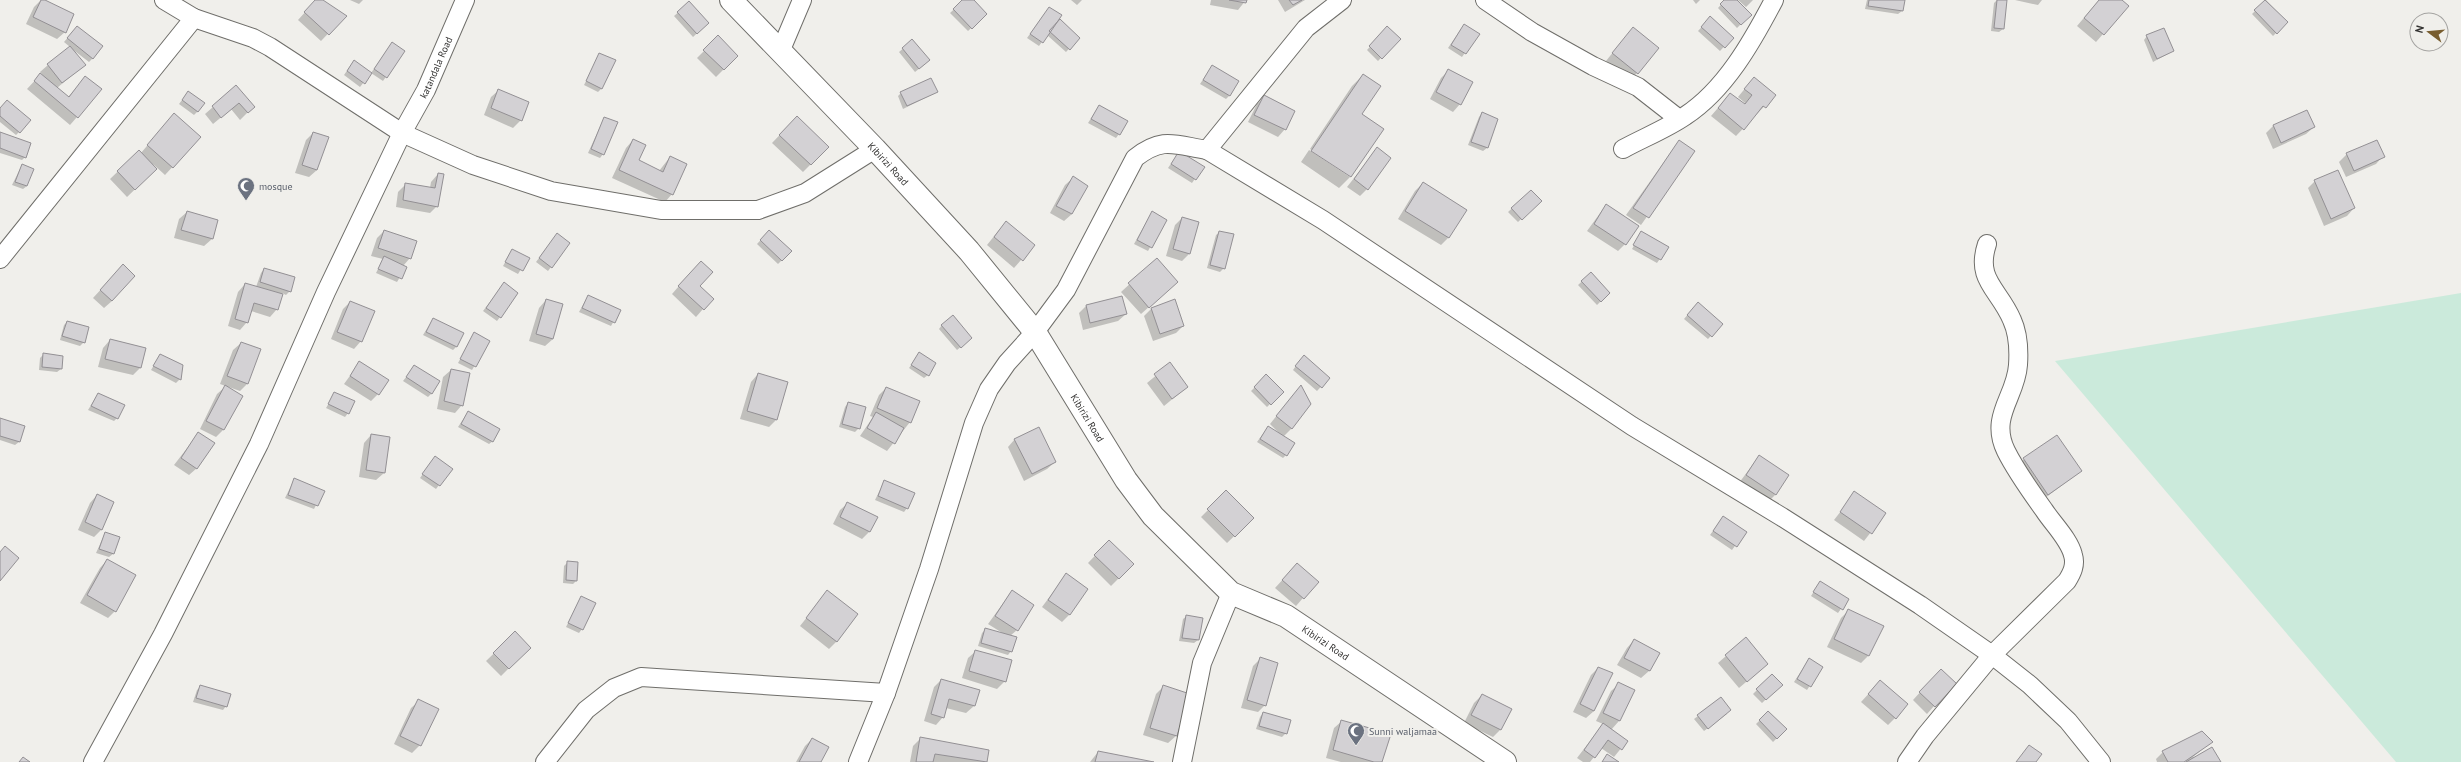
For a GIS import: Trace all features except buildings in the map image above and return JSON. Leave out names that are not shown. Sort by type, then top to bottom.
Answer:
[{"type":"street","points":[[164,0],[194,18],[253,38],[270,47],[402,133],[473,165],[551,191],[661,210],[758,210],[805,193],[874,149]]},
{"type":"street","name":"katandala Road","points":[[93,762],[163,634],[259,444],[326,292],[402,133],[426,90],[465,0]]},
{"type":"street","name":"Kibirizi Road","points":[[731,0],[874,149],[969,251],[1035,332],[1141,502],[1172,536],[1188,549],[1231,593],[1286,616],[1505,762]]},
{"type":"street","points":[[780,52],[802,0]]},
{"type":"street","points":[[1207,150],[1306,28],[1342,0]]},
{"type":"street","points":[[1485,0],[1532,32],[1593,66],[1638,86],[1679,119]]},
{"type":"street","points":[[1623,149],[1679,119],[1705,101],[1723,81],[1745,50],[1774,0]]},
{"type":"street","points":[[0,259],[194,18]]},
{"type":"street","points":[[858,762],[886,693],[929,569],[974,423],[996,379],[1007,363],[1035,332],[1066,290],[1135,158],[1149,147],[1162,143],[1207,150],[1323,220],[1632,426],[1782,517],[1920,605],[1992,655],[2030,685],[2068,721],[2101,762]]},
{"type":"street","points":[[1907,762],[1925,736],[1992,655],[2067,581],[2074,570],[2073,555],[2065,538],[2043,510],[2006,451],[2000,428],[2003,408],[2013,386],[2018,366],[2018,344],[2012,321],[1983,270],[1982,258],[1987,244]]},
{"type":"street","points":[[1182,762],[1202,663],[1231,593]]},
{"type":"street","points":[[545,762],[586,710],[614,688],[640,677],[886,693]]},
{"type":"green space","points":[[2461,293],[2461,762],[2396,762],[2055,361]]},
{"type":"place","name":"mosque","points":[[246,201]]},
{"type":"place","name":"Sunni waljamaa","points":[[1356,746]]}]
